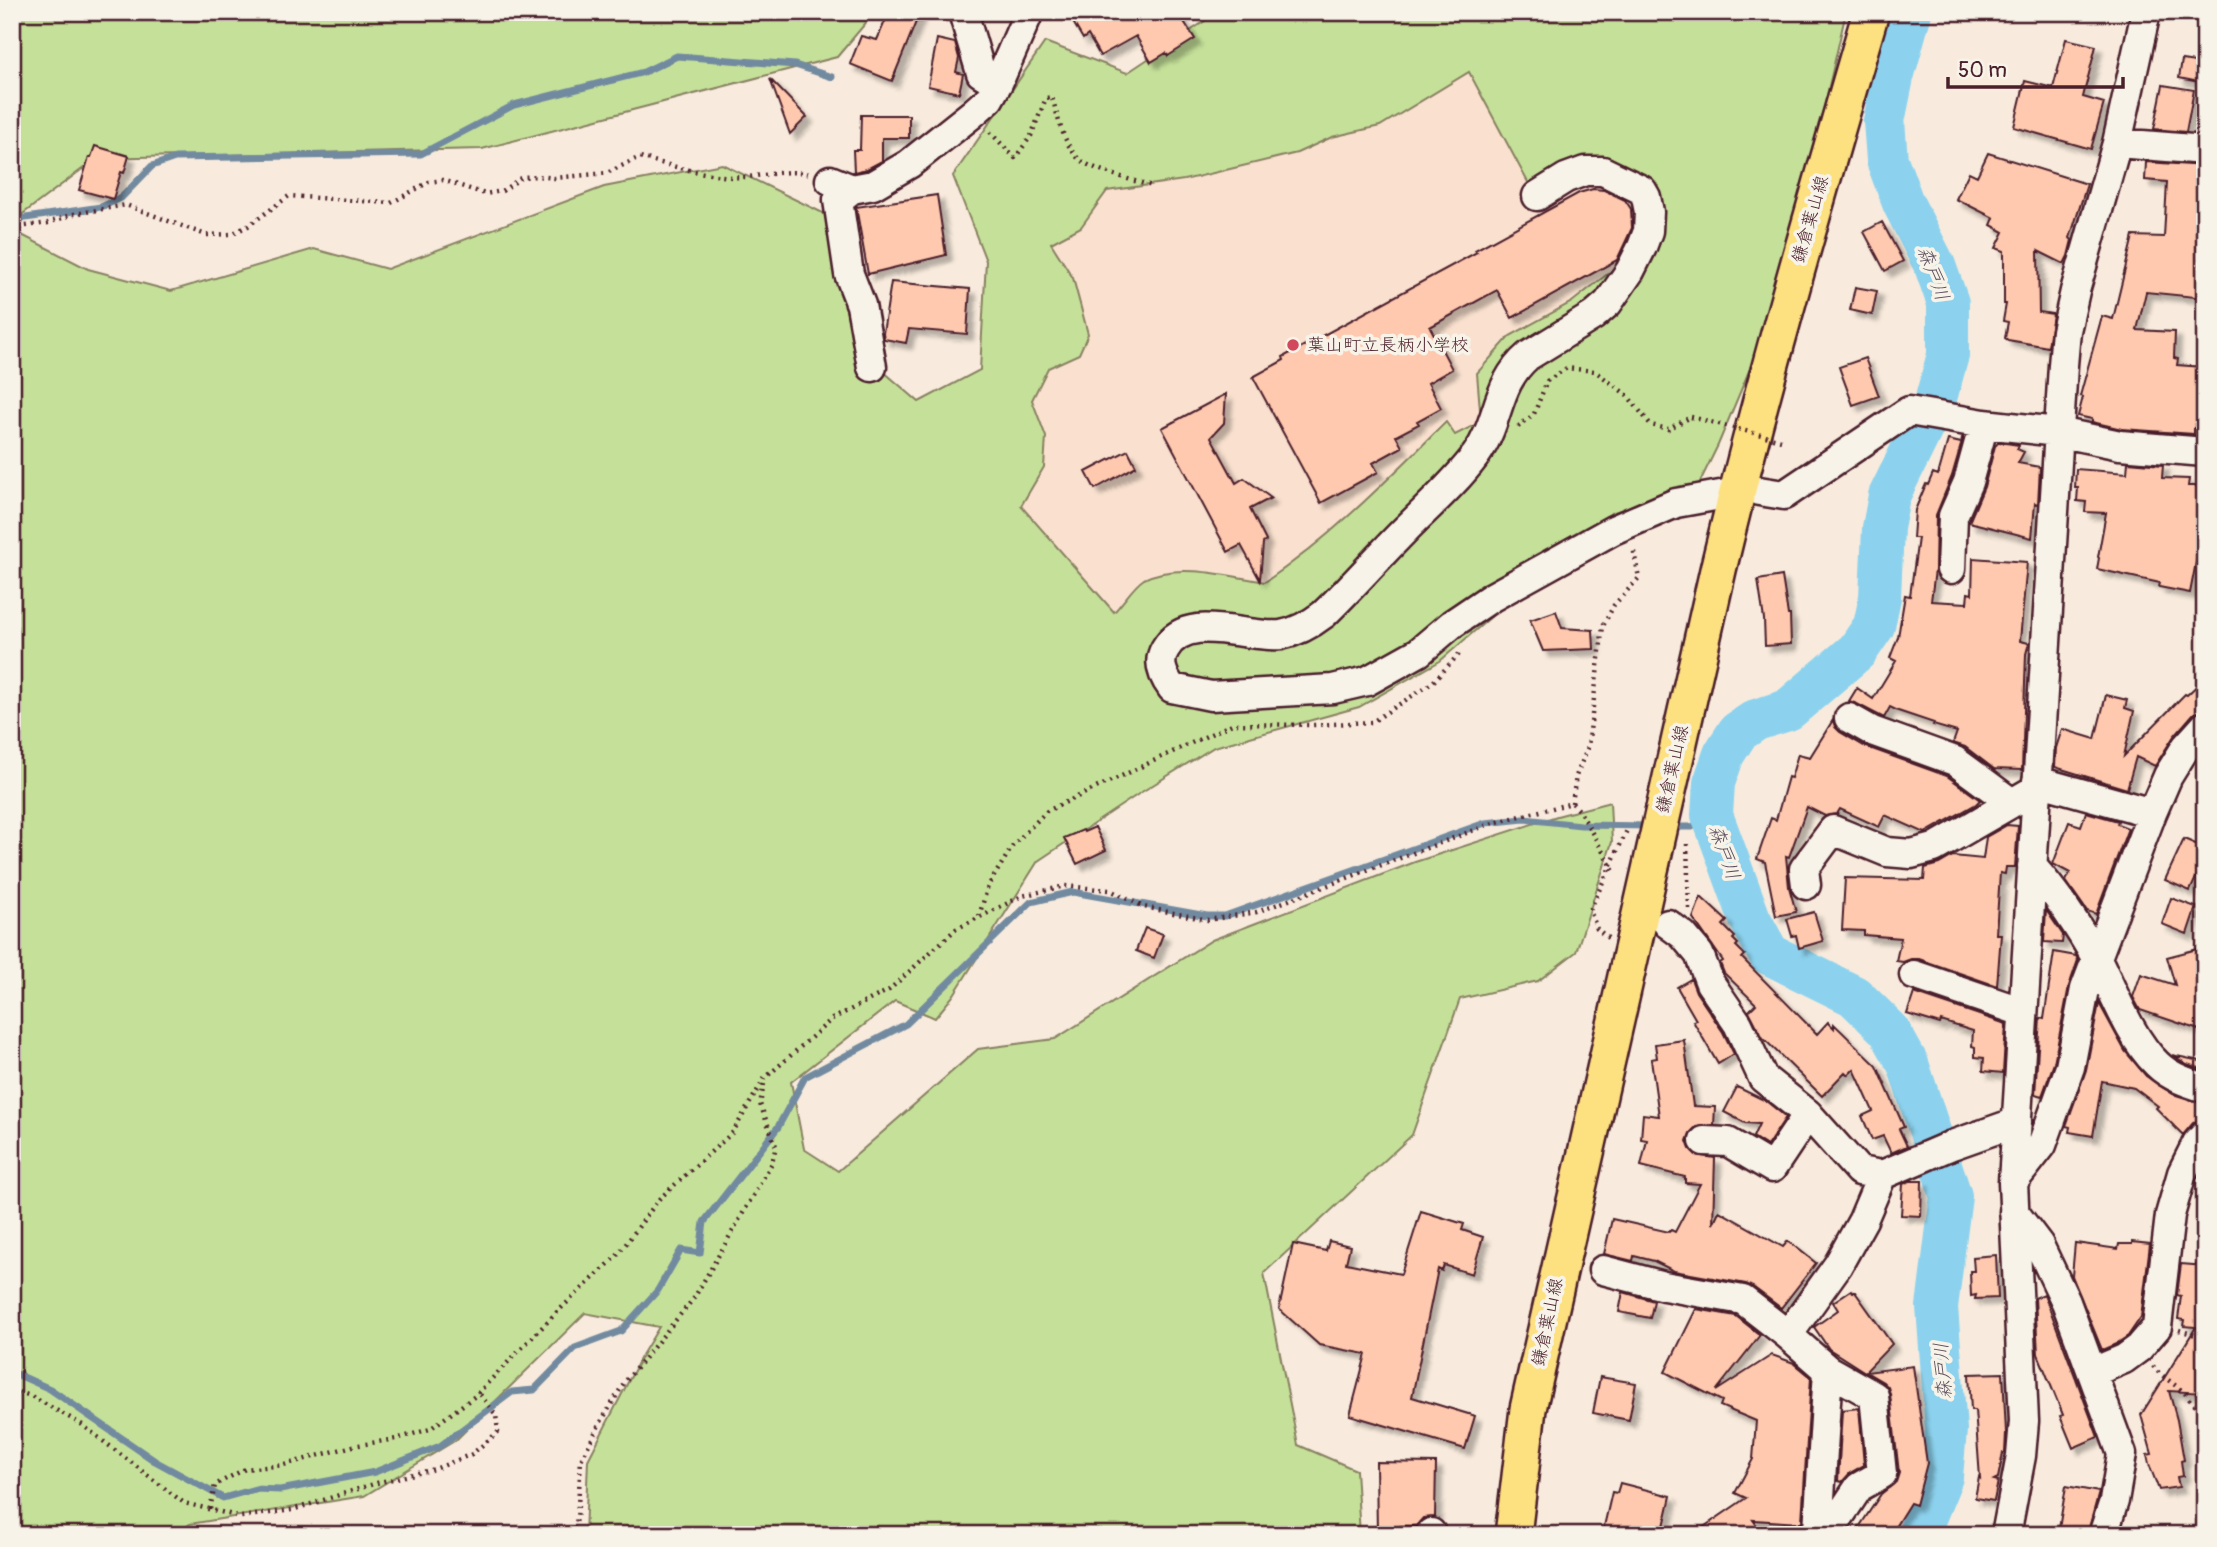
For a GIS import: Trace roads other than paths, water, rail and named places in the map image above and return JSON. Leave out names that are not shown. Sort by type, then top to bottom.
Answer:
[{"type":"main road","name":"鎌倉葉山線","points":[[1513,1535],[1521,1456],[1533,1385],[1748,491],[1815,199],[1871,12]]},
{"type":"street","points":[[963,12],[981,73],[998,83]]},
{"type":"street","points":[[872,366],[861,305],[849,274],[838,200],[841,185],[873,184],[909,164],[989,99],[1029,12]]},
{"type":"street","points":[[2006,1535],[2021,1456],[2024,1421],[2013,1182],[2032,866],[2028,791],[2066,331],[2117,143],[2146,12]]},
{"type":"street","points":[[2117,143],[2205,150]]},
{"type":"street","points":[[1537,196],[1585,170],[1603,171],[1642,190],[1649,212],[1648,231],[1630,271],[1608,303],[1593,316],[1518,364],[1503,388],[1487,436],[1476,455],[1451,485],[1335,603],[1312,623],[1280,635],[1205,628],[1177,635],[1166,647],[1161,666],[1165,679],[1172,688],[1211,696],[1322,690],[1367,681],[1419,652],[1452,624],[1492,597],[1613,530],[1676,503],[1748,491],[1784,495],[1909,411],[1984,424],[2058,432],[2120,445],[2205,452]]},
{"type":"street","points":[[1951,569],[1953,516],[1968,482],[1984,424]]},
{"type":"street","points":[[1849,718],[1872,731],[2028,791],[2152,813]]},
{"type":"street","points":[[2013,1182],[2042,1145],[2070,1067],[2085,989],[2152,813],[2168,776],[2186,747],[2205,726]]},
{"type":"street","points":[[1806,884],[1804,869],[1833,830],[1887,852],[1912,854],[1934,848],[2028,791]]},
{"type":"street","points":[[2032,866],[2055,892],[2096,959],[2144,1050],[2160,1067],[2184,1081],[2205,1088]]},
{"type":"street","points":[[1675,929],[1699,954],[1710,983],[1738,1024],[1763,1078],[1808,1114],[1859,1171],[1882,1175],[2017,1122]]},
{"type":"street","points":[[1914,975],[2023,1012]]},
{"type":"street","points":[[1704,1141],[1728,1142],[1772,1168],[1808,1114]]},
{"type":"street","points":[[2093,1372],[2124,1359],[2139,1348],[2157,1327],[2170,1215],[2182,1173],[2197,1143],[2205,1135]]},
{"type":"street","points":[[1788,1335],[1838,1265],[1863,1220],[1882,1175]]},
{"type":"street","points":[[2014,1212],[2039,1245],[2066,1302],[2122,1454],[2115,1501],[2103,1535]]},
{"type":"street","points":[[1603,1270],[1664,1286],[1743,1300],[1828,1370],[1874,1396],[1882,1474],[1859,1486],[1837,1520],[1815,1532]]},
{"type":"street","points":[[1815,1532],[1828,1370]]},
{"type":"waterway","name":"森戸川","points":[[1911,12],[1884,121],[1887,160],[1903,203],[1935,266],[1948,303],[1948,355],[1935,402],[1889,496],[1883,528],[1880,597],[1874,626],[1857,651],[1788,710],[1756,720],[1738,732],[1724,754],[1714,783],[1712,815],[1750,919],[1769,954],[1854,996],[1889,1030],[1908,1064],[1951,1196],[1937,1307],[1946,1430],[1942,1477],[1918,1535]]},
{"type":"waterway","points":[[12,220],[101,207],[121,198],[152,166],[175,158],[421,154],[514,105],[644,72],[677,56],[795,65],[832,77]]},
{"type":"waterway","points":[[1669,827],[1692,827],[1712,815]]},
{"type":"waterway","points":[[12,1372],[50,1389],[155,1461],[223,1498],[255,1489],[280,1490],[375,1472],[440,1446],[512,1392],[534,1390],[575,1348],[621,1331],[658,1290],[681,1250],[700,1253],[704,1222],[778,1127],[805,1077],[906,1024],[1031,902],[1073,892],[1207,916],[1225,916],[1485,823],[1524,819],[1581,825],[1650,826]]},
{"type":"place","name":"葉山町立長柄小学校","points":[[1293,345]]}]
